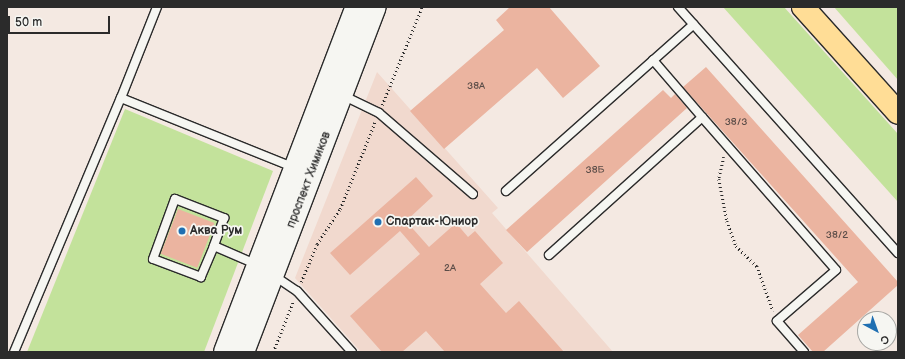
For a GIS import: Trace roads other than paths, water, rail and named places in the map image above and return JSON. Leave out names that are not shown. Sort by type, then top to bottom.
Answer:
[{"type":"main road","name":"проспект Химиков","points":[[243,352],[266,270],[304,171],[357,7]]},
{"type":"main road","name":"проспект Химиков","points":[[304,171],[342,95],[376,7]]},
{"type":"main road","points":[[802,7],[898,113]]},
{"type":"main road","points":[[821,7],[898,92]]},
{"type":"main road","name":"проспект Химиков","points":[[225,352],[266,270]]},
{"type":"lane","points":[[14,352],[121,98],[157,7]]},
{"type":"lane","points":[[678,7],[898,253]]},
{"type":"lane","points":[[506,192],[694,24]]},
{"type":"lane","points":[[653,60],[836,270],[777,321],[804,352]]},
{"type":"lane","points":[[342,95],[379,113],[473,194]]},
{"type":"lane","points":[[121,98],[304,171]]},
{"type":"lane","points":[[548,255],[702,117]]},
{"type":"lane","points":[[175,200],[224,218],[214,246],[201,278],[152,259],[175,200]]},
{"type":"lane","points":[[214,246],[266,270],[298,291],[352,352]]},
{"type":"place","name":"Спартак-Юниор","points":[[378,222]]},
{"type":"place","name":"Аква Рум","points":[[182,231]]}]
